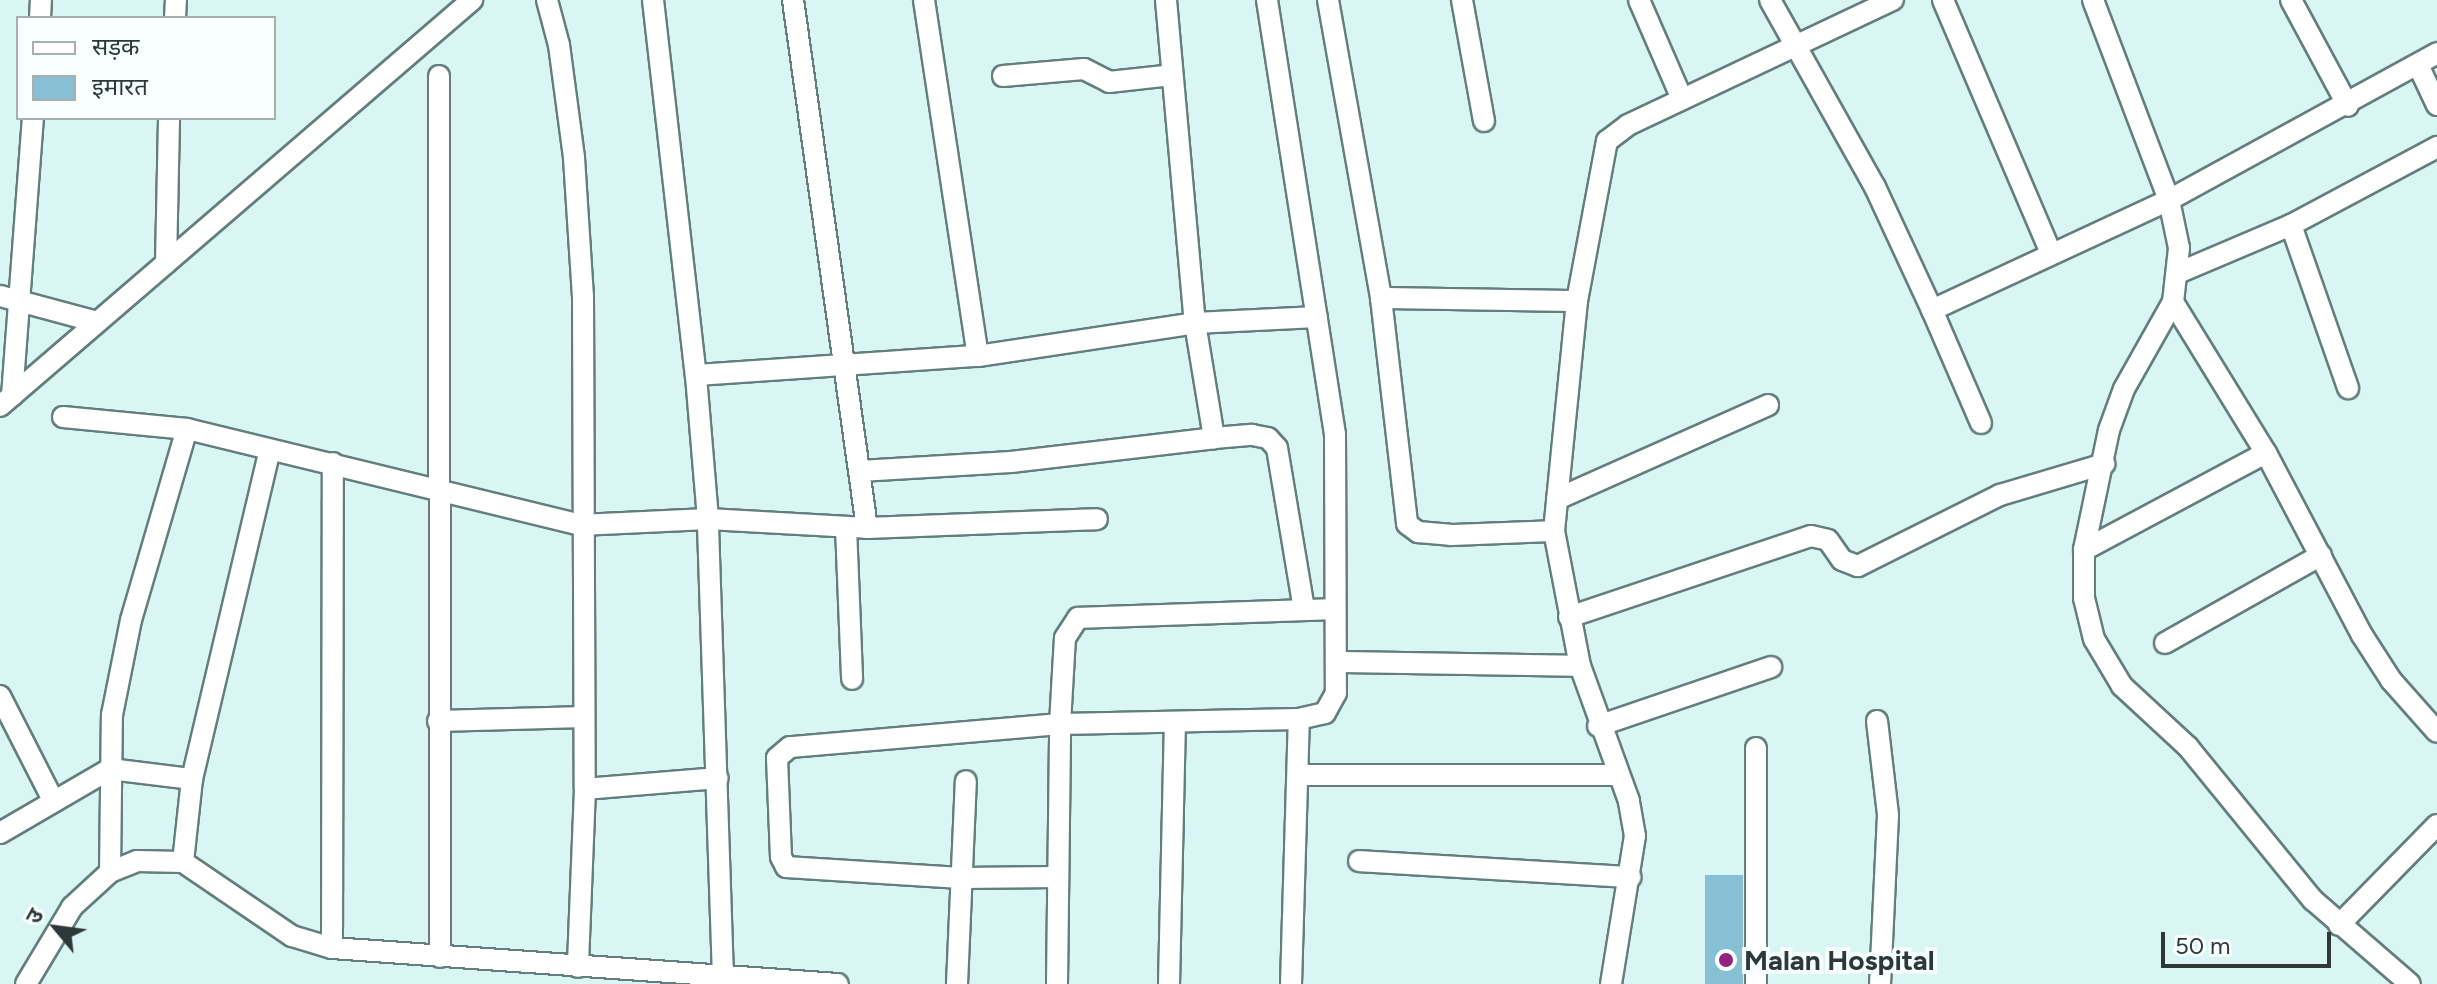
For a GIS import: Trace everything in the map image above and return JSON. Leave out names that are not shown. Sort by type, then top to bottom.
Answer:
[{"type":"street","points":[[6,401],[472,0]]},
{"type":"street","points":[[547,0],[559,45],[575,173],[583,296],[580,525],[585,789],[578,967]]},
{"type":"street","points":[[653,0],[696,375],[708,519],[723,978]]},
{"type":"street","points":[[793,0],[867,528]]},
{"type":"street","points":[[924,0],[978,356]]},
{"type":"street","points":[[1166,0],[1195,323],[1214,438]]},
{"type":"street","points":[[1058,877],[961,878],[786,867],[781,857],[777,758],[790,747],[1060,724],[1299,719],[1325,713],[1333,704],[1337,662],[1334,609],[1339,516],[1335,434],[1267,0]]},
{"type":"street","points":[[1328,0],[1381,298],[1407,524],[1418,532],[1450,535],[1554,531]]},
{"type":"street","points":[[1462,0],[1484,121]]},
{"type":"street","points":[[1639,0],[1682,99]]},
{"type":"street","points":[[1770,0],[1875,187],[1981,423]]},
{"type":"street","points":[[1611,984],[1631,877],[1635,836],[1629,801],[1598,726],[1580,666],[1554,531],[1577,301],[1607,141],[1614,132],[1893,0]]},
{"type":"street","points":[[1943,0],[2051,253]]},
{"type":"street","points":[[2093,0],[2169,200],[2178,273],[2173,302],[2124,389],[2084,550],[2084,598],[2094,639],[2122,686],[2188,747],[2271,854],[2339,925],[2410,984]]},
{"type":"street","points":[[2291,0],[2348,106]]},
{"type":"street","points":[[1932,310],[2169,200],[2348,106],[2419,67],[2437,53]]},
{"type":"street","points":[[2419,67],[2437,105]]},
{"type":"street","points":[[1003,76],[1084,69],[1109,82],[1172,75]]},
{"type":"street","points":[[439,76],[437,489],[440,957]]},
{"type":"street","points":[[6,401],[10,297],[33,120]]},
{"type":"street","points":[[166,263],[169,120]]},
{"type":"street","points":[[2178,273],[2291,225],[2437,147]]},
{"type":"street","points":[[2291,225],[2348,388]]},
{"type":"street","points":[[10,297],[97,322]]},
{"type":"street","points":[[1381,298],[1577,301]]},
{"type":"street","points":[[2173,302],[2266,453],[2383,669],[2437,732]]},
{"type":"street","points":[[696,375],[843,368],[978,356],[1195,323],[1317,317]]},
{"type":"street","points":[[1557,499],[1768,405]]},
{"type":"street","points":[[63,417],[187,429],[580,525],[708,519],[867,528],[1097,519]]},
{"type":"street","points":[[110,872],[112,715],[131,620],[187,429]]},
{"type":"street","points":[[860,471],[1011,462],[1214,438],[1252,435],[1268,438],[1277,448],[1304,609]]},
{"type":"street","points":[[183,862],[192,779],[270,450]]},
{"type":"street","points":[[2084,550],[2266,453]]},
{"type":"street","points":[[332,948],[333,463]]},
{"type":"street","points":[[1569,617],[1811,536],[1828,540],[1842,560],[1858,566],[2000,495],[2104,464]]},
{"type":"street","points":[[846,527],[852,679]]},
{"type":"street","points":[[2165,643],[2321,555]]},
{"type":"street","points":[[1057,984],[1060,724],[1065,638],[1078,618],[1334,609]]},
{"type":"street","points":[[1337,662],[1580,666]]},
{"type":"street","points":[[1598,726],[1771,667]]},
{"type":"street","points":[[0,696],[53,800]]},
{"type":"street","points":[[438,721],[584,717]]},
{"type":"street","points":[[1291,984],[1299,719]]},
{"type":"street","points":[[1877,721],[1888,815],[1880,984]]},
{"type":"street","points":[[1169,984],[1175,723]]},
{"type":"street","points":[[1756,748],[1756,984]]},
{"type":"street","points":[[0,833],[110,769],[192,779]]},
{"type":"street","points":[[1298,775],[1616,775]]},
{"type":"street","points":[[585,789],[718,778]]},
{"type":"street","points":[[957,984],[966,781]]},
{"type":"street","points":[[2339,925],[2437,825]]},
{"type":"street","points":[[26,984],[72,907],[110,872],[137,861],[183,862],[292,936],[332,948],[838,984]]},
{"type":"street","points":[[1359,861],[1631,877]]},
{"type":"building","points":[[1705,875],[1743,875],[1743,984],[1705,984]]},
{"type":"place","name":"Malan Hospital","points":[[1726,960]]}]
